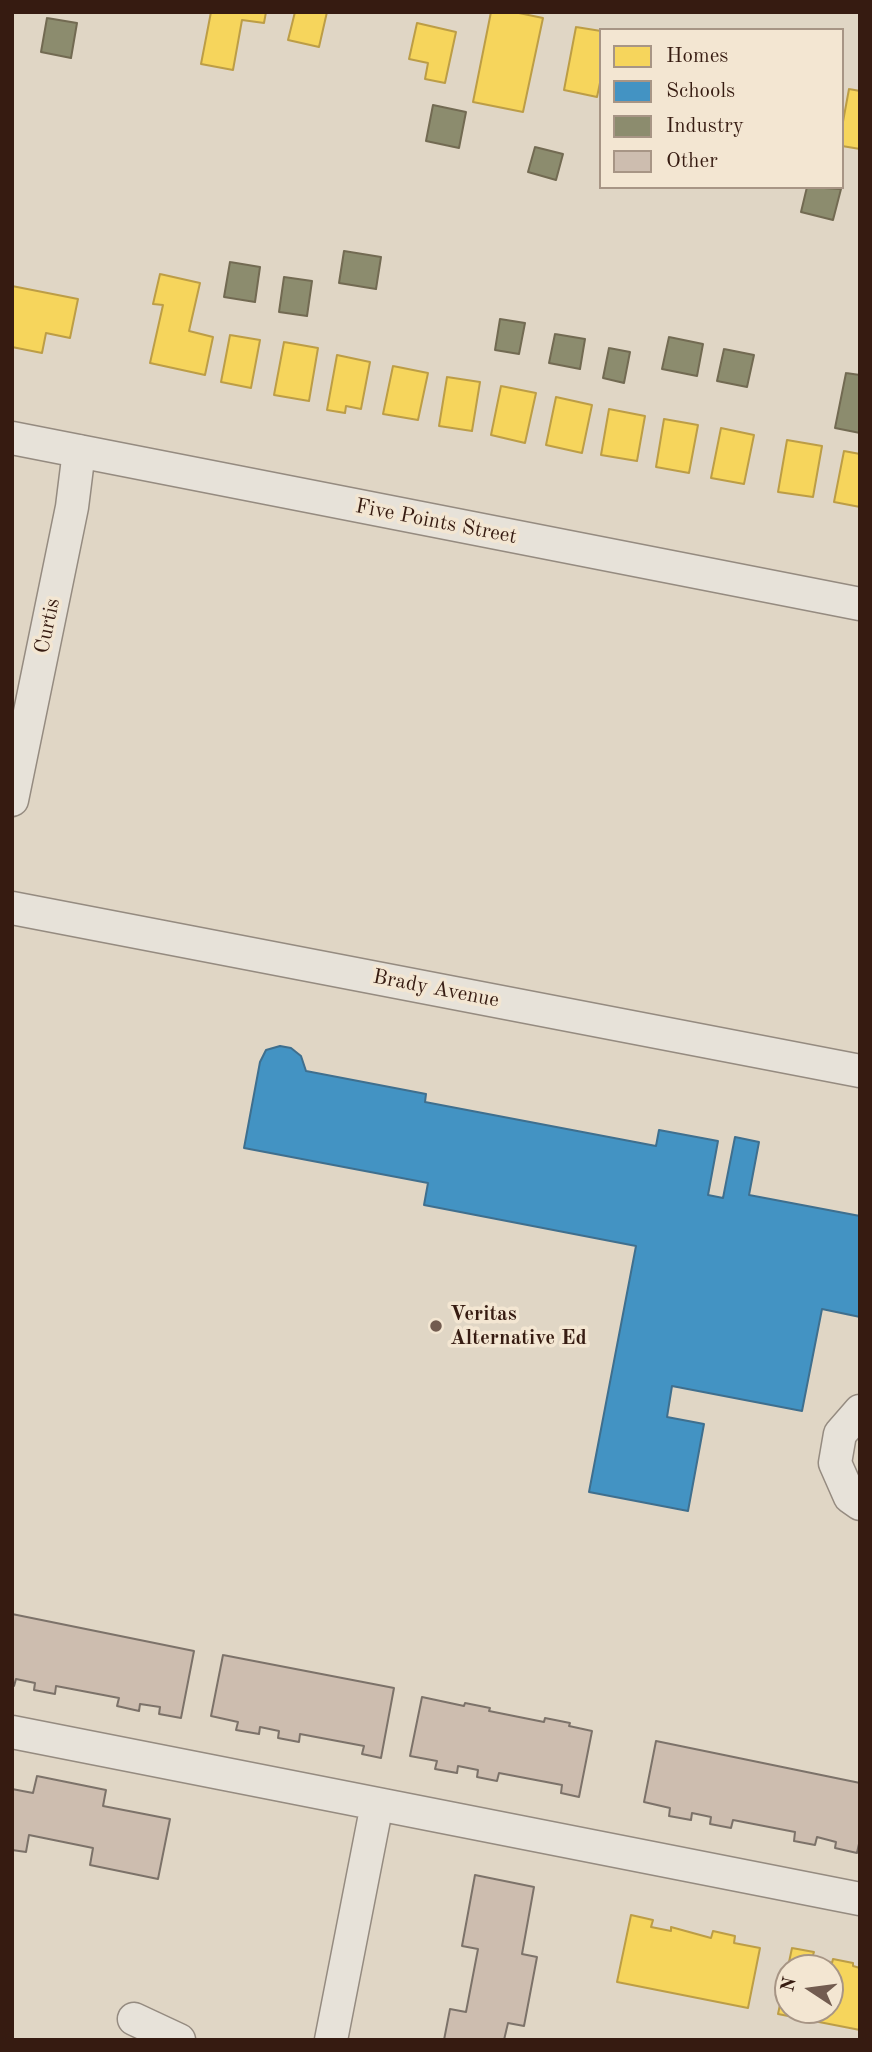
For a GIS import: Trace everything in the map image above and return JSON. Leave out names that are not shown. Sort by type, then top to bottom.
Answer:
[{"type":"street","name":"Five Points Street","points":[[12,438],[860,604]]},
{"type":"street","name":"Curtis","points":[[12,800],[72,507],[79,451]]},
{"type":"street","name":"Brady Avenue","points":[[12,908],[860,1071]]},
{"type":"street","points":[[860,1411],[840,1434],[835,1463],[850,1497],[860,1504]]},
{"type":"street","points":[[12,1732],[860,1899]]},
{"type":"street","points":[[331,2040],[377,1804]]},
{"type":"street","points":[[134,2019],[179,2040]]},
{"type":"building: Homes","points":[[211,12],[266,12],[264,23],[242,20],[233,70],[201,64]]},
{"type":"building: Homes","points":[[295,12],[327,12],[319,47],[288,40]]},
{"type":"building: Homes","points":[[491,12],[514,12],[543,18],[523,112],[473,102]]},
{"type":"building: Homes","points":[[417,23],[456,32],[445,83],[425,79],[428,63],[409,59]]},
{"type":"building: Homes","points":[[576,27],[599,31],[597,97],[564,90]]},
{"type":"building: Homes","points":[[849,89],[860,91],[860,149],[844,146],[844,116]]},
{"type":"building: Homes","points":[[160,274],[200,283],[189,331],[213,337],[205,375],[150,363],[163,305],[153,304]]},
{"type":"building: Homes","points":[[12,286],[78,299],[70,338],[46,333],[42,353],[12,347]]},
{"type":"building: Homes","points":[[230,335],[260,340],[251,388],[221,382]]},
{"type":"building: Homes","points":[[284,342],[318,348],[309,401],[274,395]]},
{"type":"building: Homes","points":[[337,355],[370,362],[361,409],[346,406],[345,413],[327,410]]},
{"type":"building: Homes","points":[[393,366],[428,373],[418,420],[383,414]]},
{"type":"building: Homes","points":[[447,377],[480,382],[472,431],[439,426]]},
{"type":"building: Homes","points":[[501,386],[536,393],[525,443],[491,435]]},
{"type":"building: Homes","points":[[556,397],[592,405],[582,453],[546,445]]},
{"type":"building: Homes","points":[[609,409],[645,416],[637,461],[601,455]]},
{"type":"building: Homes","points":[[664,419],[698,425],[689,473],[656,467]]},
{"type":"building: Homes","points":[[721,428],[754,435],[744,484],[711,478]]},
{"type":"building: Homes","points":[[787,440],[822,446],[813,497],[778,492]]},
{"type":"building: Homes","points":[[844,451],[860,454],[860,507],[834,502]]},
{"type":"building: Homes","points":[[631,1915],[653,1920],[651,1927],[671,1931],[671,1927],[711,1938],[713,1931],[735,1936],[734,1943],[760,1948],[748,2008],[617,1982]]},
{"type":"building: Homes","points":[[792,1948],[814,1952],[813,1954],[791,1954]]},
{"type":"building: Homes","points":[[844,1961],[860,1968],[860,2030],[829,2024],[844,2024]]},
{"type":"building: Schools","points":[[280,1046],[291,1048],[301,1056],[306,1071],[426,1094],[425,1102],[656,1146],[659,1130],[718,1141],[708,1195],[723,1198],[735,1137],[759,1142],[749,1195],[860,1216],[860,1317],[822,1309],[802,1411],[672,1386],[667,1417],[704,1424],[688,1511],[589,1492],[636,1246],[424,1205],[428,1183],[244,1148],[260,1062],[266,1050]]},
{"type":"building: Industry","points":[[47,18],[77,23],[71,58],[41,52]]},
{"type":"building: Industry","points":[[433,105],[466,112],[459,148],[426,141]]},
{"type":"building: Industry","points":[[535,147],[563,154],[556,180],[528,172]]},
{"type":"building: Industry","points":[[807,189],[841,189],[833,220],[801,212]]},
{"type":"building: Industry","points":[[344,251],[381,257],[376,289],[339,283]]},
{"type":"building: Industry","points":[[230,262],[260,267],[255,302],[224,297]]},
{"type":"building: Industry","points":[[284,277],[312,281],[307,316],[279,312]]},
{"type":"building: Industry","points":[[500,319],[525,323],[519,354],[495,350]]},
{"type":"building: Industry","points":[[555,334],[585,339],[580,369],[549,363]]},
{"type":"building: Industry","points":[[669,337],[703,344],[697,376],[662,369]]},
{"type":"building: Industry","points":[[609,348],[630,352],[624,383],[603,378]]},
{"type":"building: Industry","points":[[724,349],[754,355],[747,387],[717,381]]},
{"type":"building: Industry","points":[[846,373],[860,375],[860,433],[835,428]]},
{"type":"building: Other","points":[[12,1614],[194,1651],[181,1718],[159,1714],[160,1707],[140,1704],[139,1711],[117,1706],[119,1698],[56,1686],[55,1694],[34,1690],[35,1683],[16,1679],[12,1686]]},
{"type":"building: Other","points":[[223,1655],[394,1688],[381,1758],[362,1754],[364,1746],[300,1734],[299,1742],[278,1738],[279,1731],[260,1727],[259,1734],[236,1730],[238,1722],[211,1716]]},
{"type":"building: Other","points":[[422,1697],[464,1706],[465,1703],[490,1708],[489,1711],[544,1722],[545,1718],[570,1723],[569,1726],[592,1731],[579,1797],[561,1793],[562,1785],[499,1773],[497,1781],[477,1777],[478,1770],[458,1766],[457,1773],[435,1769],[437,1761],[410,1756]]},
{"type":"building: Other","points":[[656,1741],[860,1783],[860,1839],[857,1853],[835,1848],[836,1842],[817,1837],[815,1845],[794,1841],[795,1832],[733,1820],[731,1828],[710,1824],[711,1817],[692,1813],[691,1820],[669,1816],[670,1808],[644,1802]]},
{"type":"building: Other","points":[[37,1776],[106,1790],[103,1806],[170,1819],[158,1879],[90,1865],[93,1848],[29,1835],[26,1852],[12,1850],[12,1789],[33,1793]]},
{"type":"building: Other","points":[[475,1875],[534,1887],[522,1954],[537,1957],[524,2026],[508,2023],[504,2040],[444,2040],[450,2009],[466,2012],[478,1949],[462,1946]]},
{"type":"place","name":"Veritas Alternative Ed","points":[[436,1326]]}]
